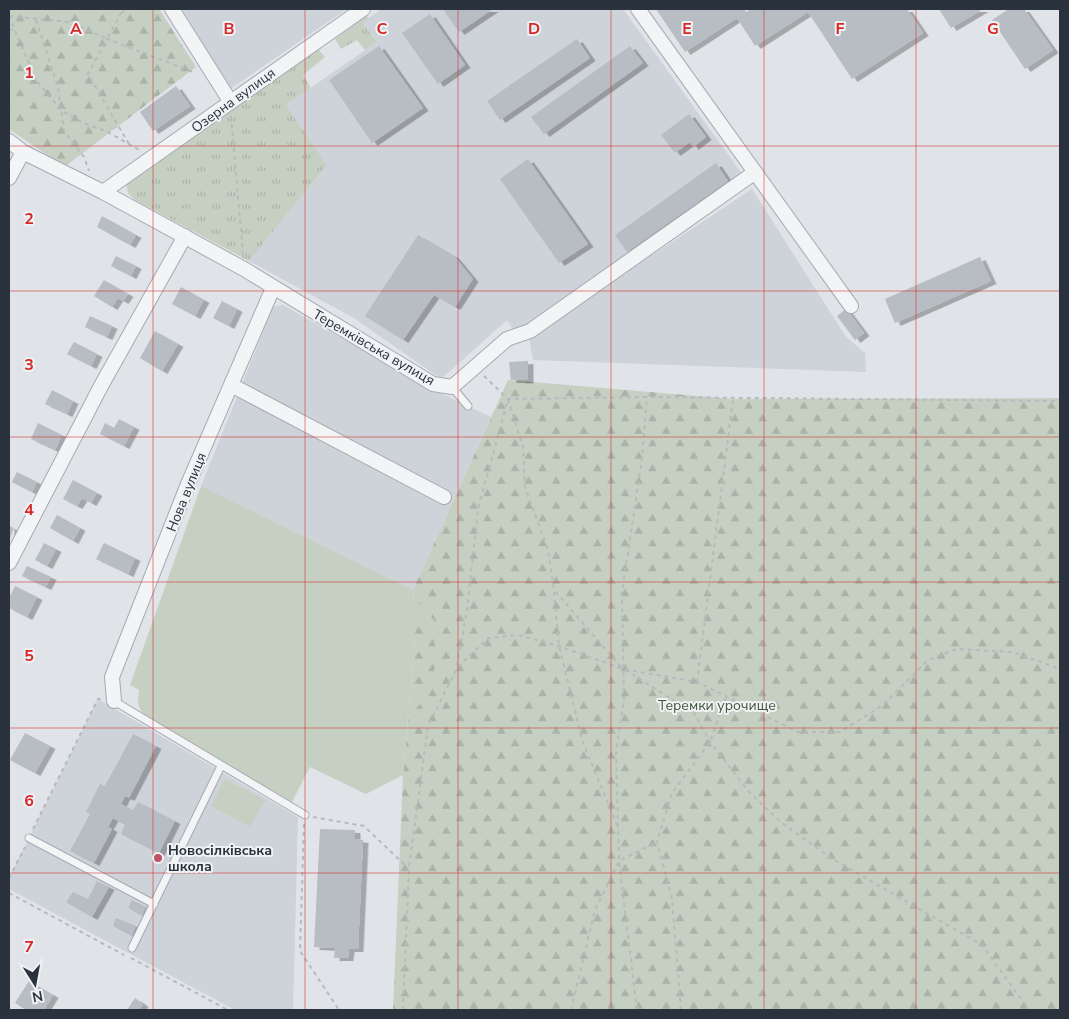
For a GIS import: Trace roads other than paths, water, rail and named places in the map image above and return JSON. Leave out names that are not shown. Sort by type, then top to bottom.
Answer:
[{"type":"street","points":[[172,9],[230,101]]},
{"type":"street","name":"Озерна вулиця","points":[[99,190],[152,157],[362,9]]},
{"type":"street","points":[[638,9],[851,306]]},
{"type":"street","name":"Теремківська вулиця","points":[[9,141],[23,152],[99,190],[244,268],[273,288],[432,384],[452,387],[507,339],[530,331],[754,173]]},
{"type":"street","points":[[9,178],[23,152]]},
{"type":"street","points":[[9,563],[101,386],[185,236]]},
{"type":"street","name":"Нова вулиця","points":[[114,701],[112,677],[188,484],[273,288]]},
{"type":"street","points":[[231,385],[444,497]]},
{"type":"lane","points":[[452,387],[468,406]]},
{"type":"lane","points":[[114,701],[305,815]]},
{"type":"lane","points":[[132,948],[221,766]]},
{"type":"lane","points":[[29,838],[154,904]]},
{"type":"place","name":"Новосілківська школа","points":[[158,858]]},
{"type":"park label","name":"Теремки урочище","points":[[717,705]]}]
